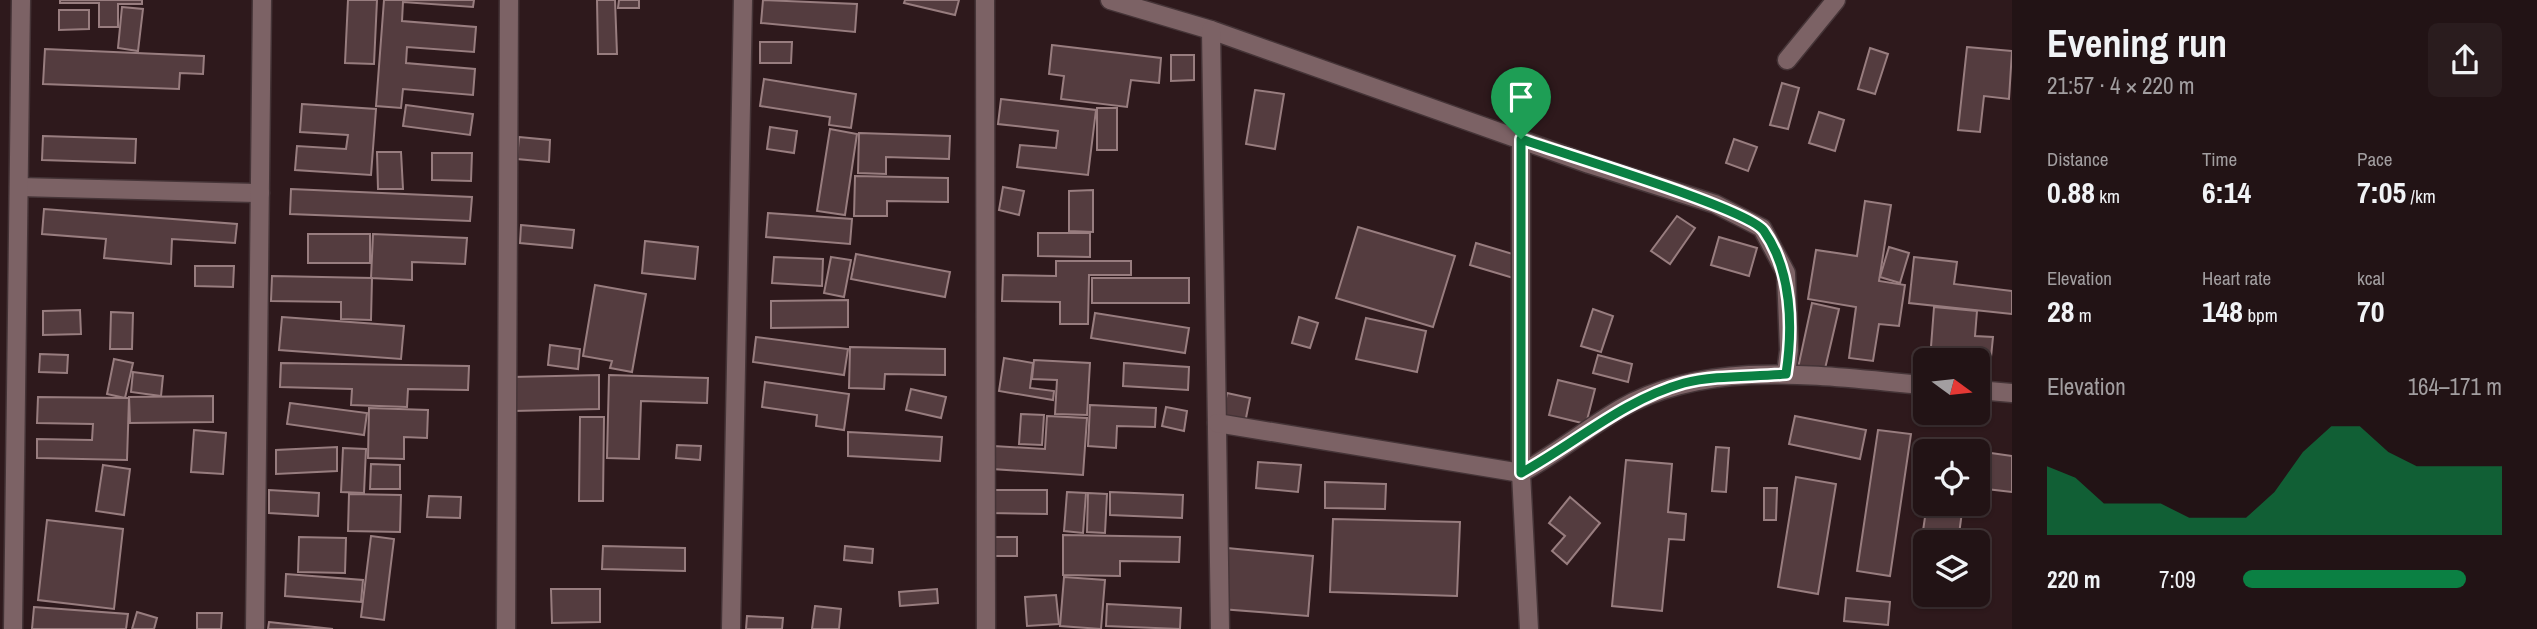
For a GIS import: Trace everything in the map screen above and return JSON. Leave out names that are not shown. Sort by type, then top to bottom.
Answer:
[{"type":"street","points":[[13,629],[9,311],[19,187],[21,0]]},
{"type":"street","points":[[255,629],[262,0]]},
{"type":"street","points":[[506,629],[509,0]]},
{"type":"street","points":[[731,629],[743,0]]},
{"type":"street","points":[[985,0],[986,629]]},
{"type":"street","points":[[1110,0],[1211,30],[1715,204],[1762,228],[1786,272],[1789,350],[1786,374]]},
{"type":"street","points":[[1787,61],[1836,0]]},
{"type":"street","points":[[1211,30],[1220,629]]},
{"type":"street","points":[[1521,139],[1521,473],[1529,629]]},
{"type":"street","points":[[19,187],[260,193]]},
{"type":"street","points":[[1217,423],[1521,473],[1553,456],[1622,408],[1685,383],[1786,374],[1913,385]]},
{"type":"street","points":[[1990,391],[2012,393]]},
{"type":"building","points":[[60,0],[142,0],[142,4],[118,4],[118,27],[99,27],[99,3],[60,3]]},
{"type":"building","points":[[348,0],[377,0],[374,64],[345,63]]},
{"type":"building","points":[[384,0],[474,0],[473,7],[403,2],[402,21],[476,27],[474,52],[407,47],[406,63],[475,69],[473,95],[403,89],[401,108],[376,106]]},
{"type":"building","points":[[597,0],[615,0],[617,54],[598,54]]},
{"type":"building","points":[[619,0],[639,0],[639,8],[618,8]]},
{"type":"building","points":[[763,0],[857,4],[855,32],[761,23]]},
{"type":"building","points":[[905,0],[959,0],[955,15],[904,3]]},
{"type":"building","points":[[122,7],[143,9],[138,51],[118,48]]},
{"type":"building","points":[[59,10],[89,10],[89,29],[59,30]]},
{"type":"building","points":[[760,42],[792,42],[791,63],[760,63]]},
{"type":"building","points":[[1052,45],[1161,58],[1159,83],[1131,80],[1127,107],[1061,99],[1064,76],[1049,74]]},
{"type":"building","points":[[1967,47],[2012,51],[2009,99],[1984,96],[1980,132],[1958,130]]},
{"type":"building","points":[[1870,48],[1888,54],[1875,94],[1858,89]]},
{"type":"building","points":[[45,49],[204,56],[203,74],[180,73],[179,89],[43,84]]},
{"type":"building","points":[[1171,55],[1194,55],[1194,80],[1171,81]]},
{"type":"building","points":[[764,79],[856,94],[851,128],[829,125],[830,117],[760,106]]},
{"type":"building","points":[[1782,83],[1799,88],[1788,129],[1770,125]]},
{"type":"building","points":[[1255,90],[1284,94],[1275,149],[1246,144]]},
{"type":"building","points":[[1001,99],[1096,110],[1088,175],[1017,167],[1020,145],[1056,148],[1058,131],[998,124]]},
{"type":"building","points":[[302,104],[376,109],[371,175],[295,170],[297,146],[346,149],[348,135],[300,132]]},
{"type":"building","points":[[406,105],[473,114],[470,135],[403,126]]},
{"type":"building","points":[[1097,108],[1117,108],[1117,150],[1097,150]]},
{"type":"building","points":[[1819,112],[1844,120],[1835,151],[1809,143]]},
{"type":"building","points":[[770,127],[797,131],[794,153],[767,149]]},
{"type":"building","points":[[830,129],[857,134],[845,215],[817,211]]},
{"type":"building","points":[[859,133],[950,136],[949,159],[886,157],[886,174],[858,173]]},
{"type":"building","points":[[43,136],[136,139],[135,163],[42,160]]},
{"type":"building","points":[[519,137],[550,140],[549,162],[517,159]]},
{"type":"building","points":[[1734,139],[1757,147],[1748,171],[1726,163]]},
{"type":"building","points":[[377,152],[401,152],[403,189],[378,189]]},
{"type":"building","points":[[432,153],[472,153],[471,181],[432,180]]},
{"type":"building","points":[[855,176],[948,178],[948,202],[887,201],[887,216],[854,216]]},
{"type":"building","points":[[1003,187],[1024,191],[1019,215],[999,210]]},
{"type":"building","points":[[291,189],[472,197],[470,221],[290,214]]},
{"type":"building","points":[[1093,190],[1093,232],[1069,231],[1069,191]]},
{"type":"building","points":[[1865,201],[1891,205],[1879,281],[1905,285],[1899,326],[1879,324],[1873,361],[1849,358],[1856,307],[1808,299],[1816,250],[1857,256]]},
{"type":"building","points":[[44,209],[237,224],[235,243],[172,239],[171,264],[104,258],[106,239],[42,234]]},
{"type":"building","points":[[768,213],[852,219],[850,244],[766,237]]},
{"type":"building","points":[[1677,216],[1695,228],[1670,264],[1651,251]]},
{"type":"building","points":[[521,225],[574,230],[572,248],[520,243]]},
{"type":"building","points":[[1358,227],[1455,256],[1433,327],[1336,298]]},
{"type":"building","points":[[1038,233],[1090,233],[1090,257],[1038,256]]},
{"type":"building","points":[[308,234],[370,234],[370,263],[308,263]]},
{"type":"building","points":[[373,234],[467,238],[465,264],[412,262],[412,280],[371,278]]},
{"type":"building","points":[[1719,237],[1757,248],[1749,276],[1711,265]]},
{"type":"building","points":[[645,241],[698,247],[695,279],[642,273]]},
{"type":"building","points":[[1476,243],[1526,258],[1520,280],[1470,265]]},
{"type":"building","points":[[1889,247],[1909,253],[1900,283],[1880,277]]},
{"type":"building","points":[[856,254],[950,272],[945,297],[851,279]]},
{"type":"building","points":[[774,257],[823,259],[822,286],[772,283]]},
{"type":"building","points":[[831,257],[851,260],[844,297],[824,293]]},
{"type":"building","points":[[1914,257],[1957,262],[1954,284],[2012,291],[2012,314],[1909,303]]},
{"type":"building","points":[[1056,261],[1131,261],[1131,275],[1089,275],[1088,324],[1060,324],[1060,302],[1002,301],[1003,275],[1056,276]]},
{"type":"building","points":[[195,266],[234,266],[233,287],[195,286]]},
{"type":"building","points":[[272,276],[372,278],[371,320],[341,319],[341,302],[271,301]]},
{"type":"building","points":[[1092,278],[1189,278],[1189,303],[1092,303]]},
{"type":"building","points":[[595,285],[646,294],[632,372],[610,368],[612,361],[583,356]]},
{"type":"building","points":[[848,300],[848,327],[771,328],[771,301]]},
{"type":"building","points":[[1812,303],[1839,309],[1824,373],[1798,368]]},
{"type":"building","points":[[1934,307],[1977,311],[1975,336],[1993,337],[1990,367],[1990,348],[1931,348]]},
{"type":"building","points":[[1593,309],[1613,316],[1601,352],[1581,346]]},
{"type":"building","points":[[80,310],[81,334],[43,335],[43,311]]},
{"type":"building","points":[[111,312],[133,313],[132,349],[110,349]]},
{"type":"building","points":[[1095,313],[1189,328],[1185,353],[1091,338]]},
{"type":"building","points":[[282,317],[404,326],[401,359],[279,350]]},
{"type":"building","points":[[1299,317],[1318,323],[1310,348],[1292,343]]},
{"type":"building","points":[[1366,318],[1426,331],[1417,372],[1356,359]]},
{"type":"building","points":[[756,337],[848,349],[844,375],[753,362]]},
{"type":"building","points":[[550,345],[580,349],[578,369],[548,365]]},
{"type":"building","points":[[850,347],[945,349],[945,375],[885,374],[884,389],[849,388]]},
{"type":"building","points":[[40,354],[68,355],[67,373],[39,372]]},
{"type":"building","points":[[1598,355],[1632,364],[1628,382],[1593,373]]},
{"type":"building","points":[[1004,358],[1033,363],[1030,388],[1054,391],[1053,400],[999,391]]},
{"type":"building","points":[[114,359],[133,363],[125,398],[107,394]]},
{"type":"building","points":[[1034,360],[1090,363],[1087,415],[1055,414],[1057,380],[1032,379]]},
{"type":"building","points":[[281,363],[469,366],[468,390],[408,389],[407,407],[351,405],[352,389],[280,387]]},
{"type":"building","points":[[1124,363],[1189,367],[1188,390],[1123,386]]},
{"type":"building","points":[[133,372],[163,376],[161,396],[131,392]]},
{"type":"building","points":[[599,375],[599,409],[513,411],[512,377]]},
{"type":"building","points":[[609,375],[708,378],[707,403],[641,401],[639,459],[607,458]]},
{"type":"building","points":[[1558,380],[1595,389],[1586,424],[1549,415]]},
{"type":"building","points":[[765,382],[849,394],[844,430],[816,426],[817,415],[762,407]]},
{"type":"building","points":[[911,389],[946,397],[941,418],[906,410]]},
{"type":"building","points":[[1227,393],[1250,398],[1245,423],[1222,418]]},
{"type":"building","points":[[213,396],[213,422],[130,423],[129,397]]},
{"type":"building","points":[[38,397],[129,398],[127,460],[37,458],[37,439],[92,440],[93,424],[37,423]]},
{"type":"building","points":[[290,403],[367,413],[364,435],[287,424]]},
{"type":"building","points":[[1090,405],[1156,408],[1155,427],[1117,426],[1116,448],[1088,446]]},
{"type":"building","points":[[1166,407],[1187,411],[1184,431],[1162,426]]},
{"type":"building","points":[[369,408],[428,410],[427,438],[404,437],[404,459],[368,458]]},
{"type":"building","points":[[1021,414],[1044,415],[1042,445],[1019,444]]},
{"type":"building","points":[[1047,416],[1087,418],[1083,475],[992,469],[994,446],[1045,449]]},
{"type":"building","points":[[1795,416],[1866,430],[1860,459],[1789,444]]},
{"type":"building","points":[[580,417],[604,417],[603,501],[579,501]]},
{"type":"building","points":[[194,430],[226,433],[223,474],[191,472]]},
{"type":"building","points":[[1878,430],[1911,434],[1890,576],[1857,571]]},
{"type":"building","points":[[848,432],[942,437],[940,461],[848,456]]},
{"type":"building","points":[[677,445],[701,446],[700,460],[676,458]]},
{"type":"building","points":[[337,447],[337,471],[276,474],[276,450]]},
{"type":"building","points":[[1716,447],[1729,448],[1726,492],[1712,491]]},
{"type":"building","points":[[343,448],[366,449],[364,493],[341,492]]},
{"type":"building","points":[[1990,453],[2012,456],[2012,492],[1990,489]]},
{"type":"building","points":[[1626,460],[1672,464],[1668,512],[1686,514],[1684,540],[1669,539],[1662,611],[1612,606]]},
{"type":"building","points":[[1258,462],[1301,465],[1298,492],[1256,488]]},
{"type":"building","points":[[371,464],[400,465],[400,489],[370,489]]},
{"type":"building","points":[[103,465],[130,469],[124,515],[96,511]]},
{"type":"building","points":[[1796,477],[1836,484],[1818,594],[1778,587]]},
{"type":"building","points":[[1325,482],[1386,484],[1385,509],[1325,508]]},
{"type":"building","points":[[1764,488],[1777,488],[1776,520],[1764,520]]},
{"type":"building","points":[[269,490],[319,493],[318,516],[269,513]]},
{"type":"building","points":[[991,490],[1047,490],[1047,514],[990,513]]},
{"type":"building","points":[[1067,492],[1086,493],[1083,533],[1064,531]]},
{"type":"building","points":[[1110,492],[1183,495],[1182,518],[1110,515]]},
{"type":"building","points":[[1088,493],[1107,494],[1105,533],[1087,532]]},
{"type":"building","points":[[349,494],[401,495],[400,532],[348,531]]},
{"type":"building","points":[[429,496],[461,497],[460,518],[427,517]]},
{"type":"building","points":[[1570,497],[1600,523],[1567,564],[1552,551],[1565,536],[1549,523]]},
{"type":"building","points":[[1925,516],[1961,516],[1960,530],[1923,530]]},
{"type":"building","points":[[1333,519],[1460,522],[1457,596],[1330,592]]},
{"type":"building","points":[[47,520],[123,529],[114,609],[38,600]]},
{"type":"building","points":[[1063,535],[1180,537],[1179,562],[1120,561],[1120,576],[1063,575]]},
{"type":"building","points":[[371,536],[394,539],[384,620],[361,617]]},
{"type":"building","points":[[299,537],[346,538],[345,573],[298,572]]},
{"type":"building","points":[[990,537],[1017,537],[1017,556],[990,556]]},
{"type":"building","points":[[603,546],[685,548],[685,571],[602,569]]},
{"type":"building","points":[[845,546],[873,549],[872,563],[844,560]]},
{"type":"building","points":[[1227,548],[1313,556],[1308,616],[1221,609]]},
{"type":"building","points":[[286,574],[363,580],[361,602],[285,596]]},
{"type":"building","points":[[1064,577],[1105,580],[1101,629],[1060,626]]},
{"type":"building","points":[[551,589],[600,589],[600,622],[552,623]]},
{"type":"building","points":[[937,589],[938,603],[900,606],[899,592]]},
{"type":"building","points":[[1056,595],[1059,624],[1027,626],[1025,597]]},
{"type":"building","points":[[1846,598],[1890,602],[1888,625],[1844,621]]},
{"type":"building","points":[[1107,604],[1181,608],[1180,629],[1106,626]]},
{"type":"building","points":[[815,606],[841,609],[839,629],[812,629]]},
{"type":"building","points":[[34,607],[128,614],[126,629],[32,629]]},
{"type":"building","points":[[137,612],[157,618],[154,629],[132,629]]},
{"type":"building","points":[[197,613],[222,613],[221,629],[197,629]]},
{"type":"building","points":[[747,616],[783,618],[782,629],[746,629]]},
{"type":"building","points":[[269,622],[333,629],[268,629]]},
{"type":"route","points":[[1521,139],[1589,164],[1715,204],[1762,228],[1786,272],[1789,350],[1786,374],[1685,383],[1622,408],[1553,456],[1521,473],[1521,139]]}]
